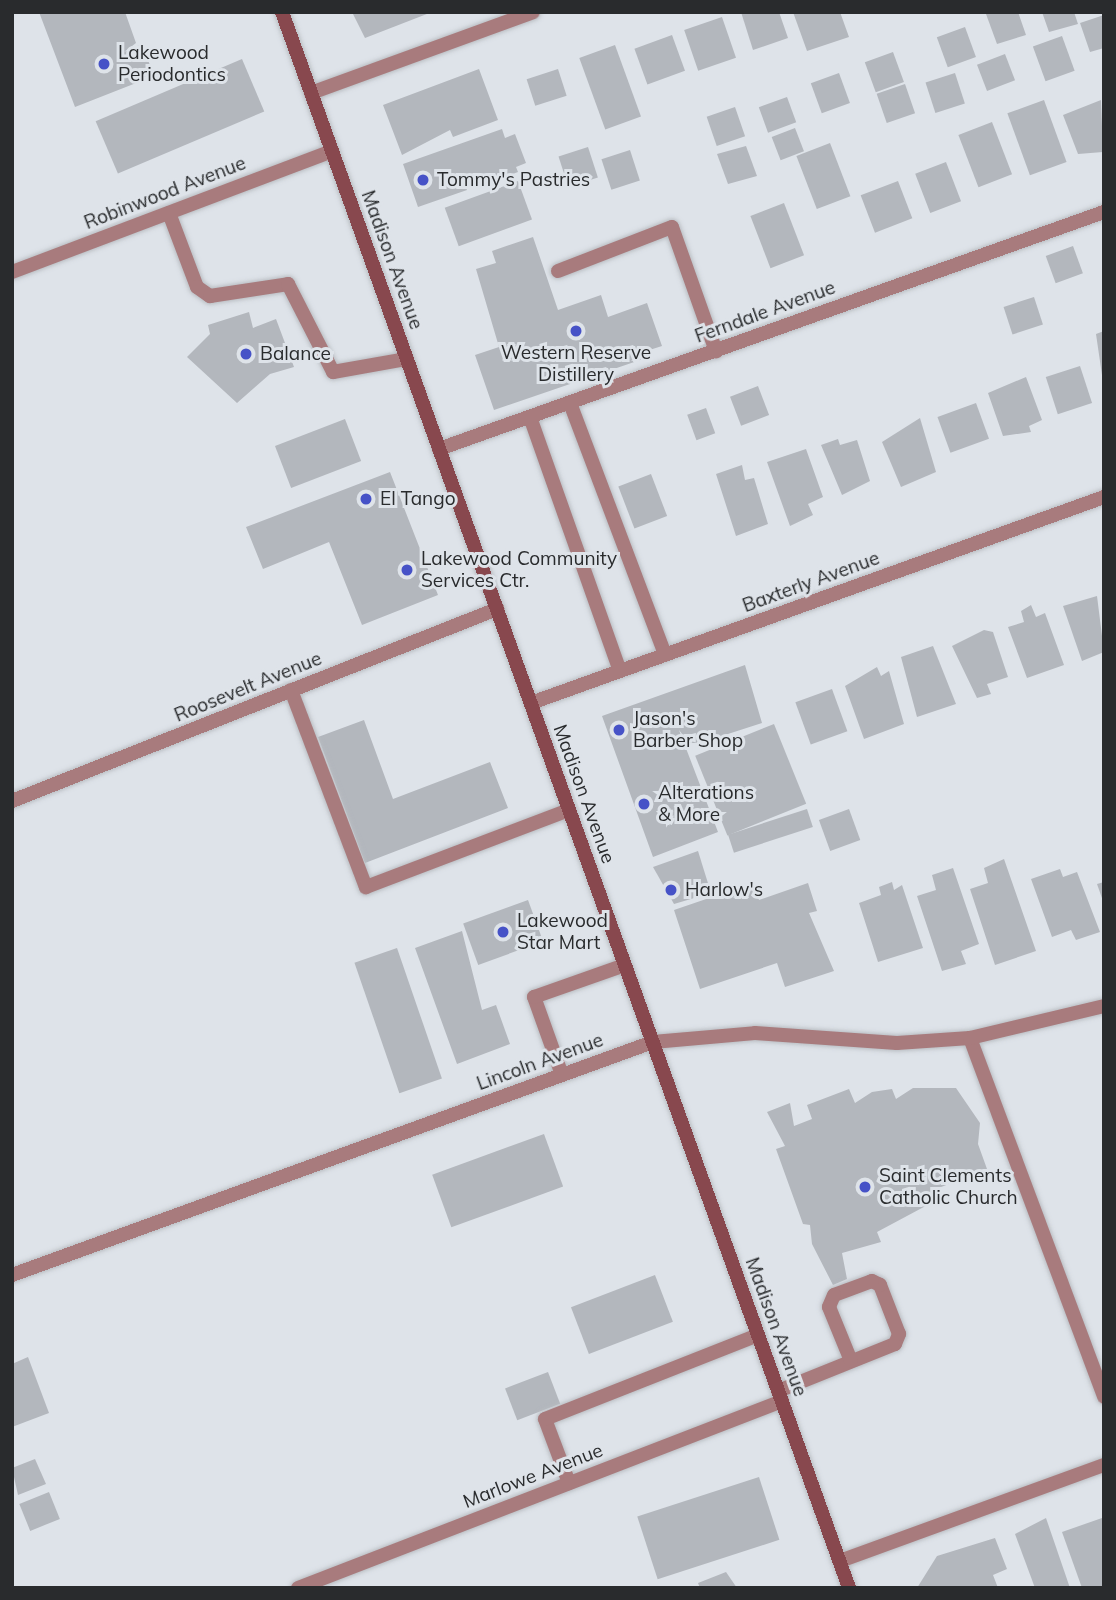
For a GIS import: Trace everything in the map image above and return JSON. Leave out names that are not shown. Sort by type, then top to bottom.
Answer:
[{"type":"main road","name":"Madison Avenue","points":[[282,12],[849,1588]]},
{"type":"street","points":[[311,93],[533,12]]},
{"type":"street","name":"Robinwood Avenue","points":[[12,272],[332,151]]},
{"type":"street","name":"Ferndale Avenue","points":[[439,449],[1104,212]]},
{"type":"street","points":[[169,213],[197,288],[209,296],[288,284],[333,372],[407,359]]},
{"type":"street","points":[[558,271],[672,228],[716,351]]},
{"type":"street","points":[[570,403],[665,655]]},
{"type":"street","points":[[530,417],[620,671]]},
{"type":"street","name":"Baxterly Avenue","points":[[531,703],[1104,497]]},
{"type":"street","name":"Roosevelt Avenue","points":[[12,801],[497,609]]},
{"type":"street","points":[[292,690],[366,887],[569,810]]},
{"type":"street","points":[[562,1075],[534,998],[625,965]]},
{"type":"street","name":"Lincoln Avenue","points":[[12,1275],[653,1042],[755,1033],[897,1043],[970,1038],[1104,1006]]},
{"type":"street","points":[[970,1038],[1104,1398]]},
{"type":"street","name":"Marlowe Avenue","points":[[298,1588],[569,1483],[780,1396],[851,1361],[895,1344],[899,1334],[880,1285],[872,1281],[834,1295],[829,1307],[851,1361]]},
{"type":"street","points":[[569,1483],[545,1419],[758,1335]]},
{"type":"street","points":[[840,1561],[1104,1465]]},
{"type":"building","name":"Lakewood Periodontics","points":[[39,12],[125,12],[136,43],[124,52],[142,44],[154,76],[75,107]]},
{"type":"building","points":[[352,12],[432,12],[365,38]]},
{"type":"building","points":[[741,12],[779,12],[788,38],[753,50]]},
{"type":"building","points":[[793,12],[840,12],[849,37],[807,51]]},
{"type":"building","points":[[1018,12],[1026,35],[997,44],[986,14]]},
{"type":"building","points":[[1042,12],[1074,12],[1078,24],[1049,32]]},
{"type":"building","points":[[1104,15],[1104,48],[1090,52],[1080,23]]},
{"type":"building","points":[[722,17],[736,58],[698,71],[684,30]]},
{"type":"building","points":[[965,27],[976,57],[948,67],[937,37]]},
{"type":"building","points":[[672,35],[685,71],[647,84],[634,49]]},
{"type":"building","points":[[1062,36],[1075,71],[1046,81],[1033,47]]},
{"type":"building","points":[[615,45],[641,116],[605,129],[579,58]]},
{"type":"building","points":[[893,52],[904,82],[876,92],[865,62]]},
{"type":"building","points":[[1005,54],[1015,80],[987,91],[977,65]]},
{"type":"building","points":[[242,59],[264,111],[118,174],[96,121]]},
{"type":"building","points":[[479,69],[498,120],[453,137],[450,130],[402,155],[383,105]]},
{"type":"building","points":[[558,69],[567,96],[535,106],[527,79]]},
{"type":"building","points":[[839,73],[850,103],[822,113],[811,83]]},
{"type":"building","points":[[955,73],[965,103],[935,113],[926,83]]},
{"type":"building","points":[[905,84],[915,113],[887,123],[877,94]]},
{"type":"building","points":[[787,97],[796,122],[768,133],[759,107]]},
{"type":"building","points":[[1044,100],[1067,162],[1030,175],[1007,113]]},
{"type":"building","points":[[1101,100],[1103,152],[1078,154],[1063,115]]},
{"type":"building","points":[[735,107],[745,136],[717,146],[707,117]]},
{"type":"building","points":[[992,122],[1012,174],[978,187],[958,135]]},
{"type":"building","points":[[795,128],[804,151],[781,160],[772,137]]},
{"type":"building","points":[[502,129],[505,138],[515,134],[526,163],[516,167],[518,172],[485,184],[482,176],[464,182],[467,190],[418,207],[403,164]]},
{"type":"building","points":[[830,143],[850,196],[817,209],[796,156]]},
{"type":"building","points":[[746,146],[757,176],[728,184],[717,154]]},
{"type":"building","points":[[588,147],[598,177],[568,187],[559,157]]},
{"type":"building","points":[[630,150],[640,180],[611,190],[601,159]]},
{"type":"building","points":[[946,162],[961,201],[930,213],[915,174]]},
{"type":"building","points":[[518,181],[532,220],[459,246],[445,208]]},
{"type":"building","points":[[898,181],[912,218],[875,233],[861,195]]},
{"type":"building","points":[[784,203],[804,255],[770,268],[750,216]]},
{"type":"building","name":"Western Reserve Distillery","points":[[533,237],[558,310],[601,295],[608,317],[647,303],[662,346],[640,353],[643,359],[494,410],[475,355],[499,347],[476,269],[496,263],[492,251]]},
{"type":"building","points":[[1073,246],[1083,273],[1056,283],[1046,256]]},
{"type":"building","points":[[1034,297],[1043,325],[1013,334],[1004,307]]},
{"type":"building","points":[[249,312],[253,328],[276,319],[294,367],[270,374],[237,403],[187,357],[210,334],[208,325]]},
{"type":"building","points":[[1104,331],[1104,381],[1103,382],[1096,334]]},
{"type":"building","points":[[1080,366],[1092,403],[1058,414],[1046,377]]},
{"type":"building","points":[[1026,377],[1042,420],[1029,426],[1031,432],[1003,436],[988,393]]},
{"type":"building","points":[[758,386],[769,415],[741,426],[730,397]]},
{"type":"building","points":[[976,403],[989,439],[950,453],[937,417]]},
{"type":"building","points":[[706,408],[715,433],[696,440],[687,415]]},
{"type":"building","points":[[920,418],[936,472],[901,487],[882,442]]},
{"type":"building","points":[[345,419],[361,461],[291,488],[275,446]]},
{"type":"building","points":[[838,439],[840,445],[857,440],[870,481],[842,495],[821,445]]},
{"type":"building","points":[[806,449],[823,497],[808,504],[813,515],[790,526],[767,462]]},
{"type":"building","points":[[742,465],[745,480],[754,478],[768,524],[736,536],[716,474]]},
{"type":"building","points":[[390,472],[438,595],[362,625],[329,542],[263,569],[246,527]]},
{"type":"building","points":[[651,474],[667,516],[634,529],[618,487]]},
{"type":"building","points":[[1097,596],[1104,652],[1082,661],[1063,606]]},
{"type":"building","points":[[1031,605],[1036,617],[1045,613],[1064,665],[1027,678],[1008,627],[1024,622],[1021,611]]},
{"type":"building","points":[[984,630],[993,632],[1008,677],[987,684],[991,694],[977,698],[952,646]]},
{"type":"building","points":[[933,646],[956,704],[917,717],[901,657]]},
{"type":"building","points":[[745,665],[762,723],[700,743],[689,743],[679,730],[718,832],[653,857],[602,716]]},
{"type":"building","points":[[877,667],[881,676],[889,671],[904,724],[864,739],[845,686]]},
{"type":"building","points":[[832,689],[847,731],[811,745],[795,702]]},
{"type":"building","points":[[364,720],[393,799],[490,762],[508,808],[365,863],[318,737]]},
{"type":"building","points":[[774,724],[806,804],[727,836],[695,756]]},
{"type":"building","points":[[807,809],[813,827],[734,853],[728,835]]},
{"type":"building","points":[[849,809],[860,840],[830,851],[819,820]]},
{"type":"building","points":[[698,851],[711,893],[674,904],[653,867]]},
{"type":"building","points":[[1004,859],[1036,951],[995,965],[970,889],[988,883],[984,868]]},
{"type":"building","points":[[953,868],[979,944],[961,951],[966,964],[942,971],[917,896],[936,890],[932,875]]},
{"type":"building","points":[[1060,869],[1063,877],[1077,872],[1100,932],[1076,940],[1071,930],[1052,937],[1031,879]]},
{"type":"building","points":[[892,882],[894,890],[902,885],[923,948],[878,962],[859,903],[881,895],[879,887]]},
{"type":"building","points":[[1104,882],[1104,901],[1103,901],[1097,884]]},
{"type":"building","points":[[753,883],[759,900],[808,883],[817,911],[809,913],[834,971],[785,987],[777,963],[700,989],[674,910]]},
{"type":"building","name":"Lakewood Star Mart","points":[[528,900],[543,941],[478,965],[463,924]]},
{"type":"building","points":[[462,931],[482,1010],[496,1005],[510,1044],[457,1064],[415,948]]},
{"type":"building","points":[[397,948],[442,1078],[399,1093],[354,963]]},
{"type":"building","name":"Saint Clements Catholic Church","points":[[913,1088],[956,1088],[980,1123],[978,1144],[987,1169],[931,1191],[935,1201],[877,1232],[881,1242],[842,1253],[847,1279],[833,1285],[812,1244],[810,1225],[803,1224],[776,1149],[785,1146],[767,1112],[790,1103],[794,1126],[812,1119],[807,1105],[849,1089],[855,1103],[872,1092],[892,1089],[896,1099]]},
{"type":"building","points":[[544,1134],[563,1187],[451,1227],[432,1175]]},
{"type":"building","points":[[655,1275],[673,1322],[589,1354],[571,1307]]},
{"type":"building","points":[[28,1357],[49,1413],[12,1427],[12,1364]]},
{"type":"building","points":[[548,1372],[560,1404],[517,1420],[505,1388]]},
{"type":"building","points":[[35,1459],[46,1484],[18,1495],[12,1468]]},
{"type":"building","points":[[759,1477],[779,1540],[658,1579],[637,1517]]},
{"type":"building","points":[[49,1492],[60,1519],[30,1531],[19,1504]]},
{"type":"building","points":[[1046,1518],[1070,1588],[1035,1588],[1015,1534]]},
{"type":"building","points":[[1102,1518],[1104,1588],[1082,1588],[1062,1532]]},
{"type":"building","points":[[995,1538],[1007,1569],[993,1575],[998,1588],[917,1588],[937,1556]]},
{"type":"building","points":[[726,1572],[737,1588],[700,1588],[698,1583]]},
{"type":"place","name":"Lakewood Periodontics","points":[[104,64]]},
{"type":"place","name":"Tommy's Pastries","points":[[423,180]]},
{"type":"place","name":"Western Reserve Distillery","points":[[576,331]]},
{"type":"place","name":"Balance","points":[[246,354]]},
{"type":"place","name":"El Tango","points":[[366,499]]},
{"type":"place","name":"Lakewood Community Services Ctr.","points":[[407,570]]},
{"type":"place","name":"Jason's Barber Shop","points":[[619,730]]},
{"type":"place","name":"Alterations & More","points":[[644,804]]},
{"type":"place","name":"Harlow's","points":[[671,890]]},
{"type":"place","name":"Lakewood Star Mart","points":[[503,932]]},
{"type":"place","name":"Saint Clements Catholic Church","points":[[865,1187]]}]
